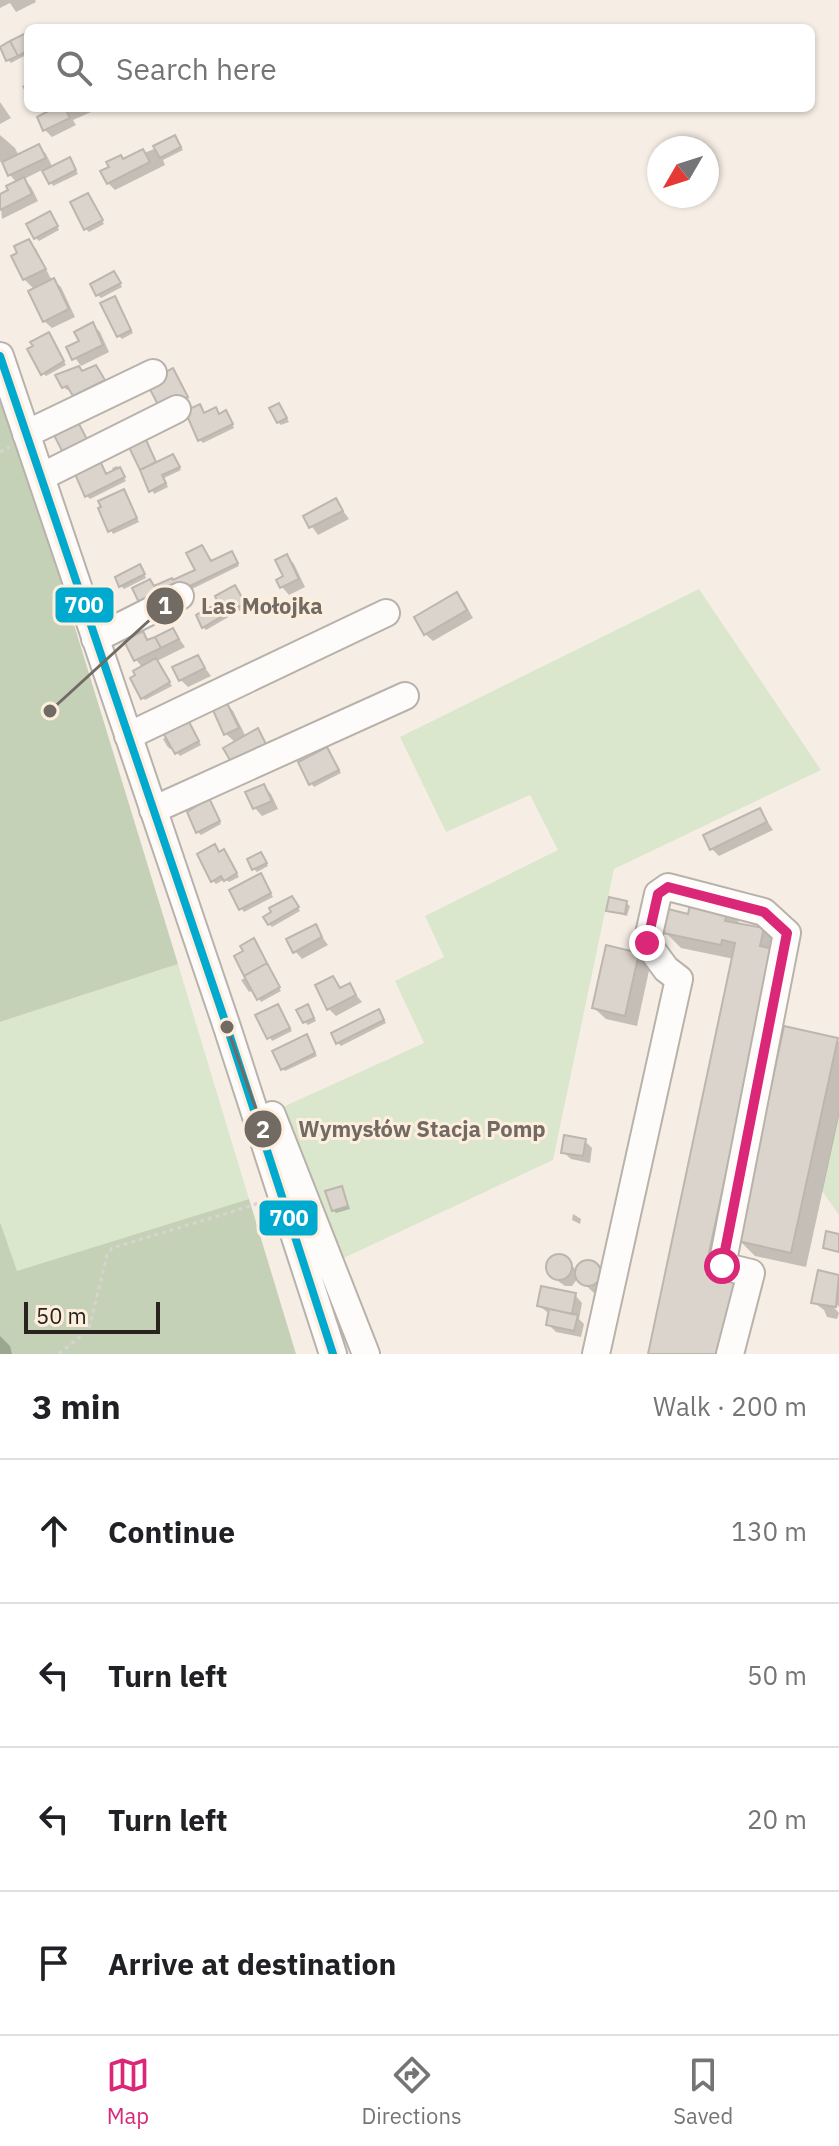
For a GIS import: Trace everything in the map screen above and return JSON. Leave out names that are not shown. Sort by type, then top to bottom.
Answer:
[{"type":"street","points":[[0,356],[333,1354]]},
{"type":"street","points":[[26,434],[153,373]]},
{"type":"street","points":[[41,477],[177,409]]},
{"type":"street","points":[[95,639],[180,596]]},
{"type":"street","points":[[128,736],[386,613]]},
{"type":"street","points":[[153,810],[405,696]]},
{"type":"street","points":[[596,1354],[679,979],[666,969],[647,943],[658,894],[668,887],[764,912],[787,933],[722,1266],[751,1273],[730,1354]]},
{"type":"street","points":[[245,1084],[255,1086],[270,1111],[366,1354]]},
{"type":"path","points":[[59,1354],[89,1329],[107,1255],[112,1248],[254,1205],[278,1187]]},
{"type":"green space","points":[[0,393],[23,458],[178,964],[0,1022]]},
{"type":"green space","points":[[699,589],[821,770],[614,869],[553,1160],[333,1263],[274,1111],[424,1043],[395,981],[444,957],[425,916],[558,850],[530,795],[446,832],[400,737]]},
{"type":"green space","points":[[178,964],[249,1199],[16,1272],[0,1222],[0,1022]]},
{"type":"green space","points":[[839,1112],[839,1215],[822,1191]]},
{"type":"green space","points":[[249,1199],[296,1354],[0,1354],[0,1222],[17,1271]]},
{"type":"building","points":[[24,34],[24,52],[18,56],[10,41]]},
{"type":"building","points":[[10,41],[18,56],[6,61],[0,47]]},
{"type":"building","points":[[46,112],[67,112],[70,118],[43,131],[37,117]]},
{"type":"building","points":[[175,135],[181,147],[160,158],[153,146]]},
{"type":"building","points":[[39,144],[46,158],[8,176],[2,162]]},
{"type":"building","points":[[143,149],[150,162],[107,184],[100,171],[109,167],[106,162],[121,155],[123,159]]},
{"type":"building","points":[[70,157],[76,170],[49,184],[42,171]]},
{"type":"building","points":[[24,177],[32,194],[0,210],[0,194],[8,190],[6,186]]},
{"type":"building","points":[[88,193],[103,220],[84,230],[70,202]]},
{"type":"building","points":[[50,211],[58,226],[34,239],[26,224]]},
{"type":"building","points":[[29,239],[46,269],[23,280],[11,256],[17,253],[14,246]]},
{"type":"building","points":[[114,271],[121,283],[96,296],[90,284]]},
{"type":"building","points":[[54,278],[69,309],[43,322],[28,291]]},
{"type":"building","points":[[115,296],[131,330],[117,337],[100,303]]},
{"type":"building","points":[[93,322],[103,345],[72,360],[66,347],[79,341],[74,332]]},
{"type":"building","points":[[49,332],[64,361],[41,375],[27,349],[33,346],[30,342]]},
{"type":"building","points":[[96,365],[105,380],[73,396],[67,386],[62,388],[55,375],[79,366],[82,371]]},
{"type":"building","points":[[173,368],[188,397],[162,412],[146,382]]},
{"type":"building","points":[[279,403],[287,418],[277,423],[269,408]]},
{"type":"building","points":[[200,404],[204,413],[216,407],[219,414],[226,410],[233,424],[198,441],[185,411]]},
{"type":"building","points":[[77,420],[91,447],[66,459],[53,433]]},
{"type":"building","points":[[142,431],[156,462],[140,470],[125,439]]},
{"type":"building","points":[[96,452],[106,474],[120,467],[125,477],[85,497],[71,465]]},
{"type":"building","points":[[173,454],[180,467],[162,475],[166,483],[149,492],[140,470]]},
{"type":"building","points":[[124,489],[137,518],[108,532],[98,501]]},
{"type":"building","points":[[336,498],[343,511],[309,528],[303,516]]},
{"type":"building","points":[[202,545],[211,561],[232,551],[238,563],[142,609],[132,588],[150,579],[154,586],[195,570],[186,553]]},
{"type":"building","points":[[287,554],[299,579],[280,588],[276,580],[283,576],[275,560]]},
{"type":"building","points":[[140,564],[145,574],[119,587],[115,577]]},
{"type":"building","points":[[235,585],[245,603],[202,628],[196,615],[218,603],[215,596]]},
{"type":"building","points":[[457,592],[467,610],[424,635],[414,617]]},
{"type":"building","points":[[173,628],[179,639],[161,648],[155,637]]},
{"type":"building","points":[[143,631],[147,640],[155,637],[161,648],[134,661],[124,641]]},
{"type":"building","points":[[198,655],[205,668],[179,681],[172,667]]},
{"type":"building","points":[[156,658],[170,682],[141,699],[130,678],[135,675],[133,671]]},
{"type":"building","points":[[226,701],[239,728],[224,735],[212,708]]},
{"type":"building","points":[[187,718],[199,741],[175,754],[162,731]]},
{"type":"building","points":[[258,728],[266,744],[234,767],[223,748]]},
{"type":"building","points":[[327,747],[339,770],[309,785],[298,762]]},
{"type":"building","points":[[264,784],[272,801],[253,809],[245,792]]},
{"type":"building","points":[[209,798],[220,821],[196,833],[187,812]]},
{"type":"building","points":[[760,808],[767,822],[710,850],[703,835]]},
{"type":"building","points":[[215,844],[219,852],[224,849],[237,873],[224,881],[221,876],[211,882],[197,854]]},
{"type":"building","points":[[261,852],[267,863],[252,870],[247,859]]},
{"type":"building","points":[[261,873],[271,893],[239,910],[229,890]]},
{"type":"building","points":[[292,896],[299,907],[268,925],[263,917],[271,912],[269,908]]},
{"type":"building","points":[[609,897],[627,901],[625,914],[606,911]]},
{"type":"building","points":[[691,900],[728,908],[725,921],[764,928],[760,946],[774,949],[706,1267],[739,1274],[722,1354],[648,1354],[735,943],[722,940],[721,945],[663,933],[668,909],[688,914]]},
{"type":"building","points":[[316,924],[322,937],[293,953],[286,939]]},
{"type":"building","points":[[254,938],[267,963],[244,976],[234,956],[243,951],[240,946]]},
{"type":"building","points":[[606,945],[639,953],[625,1016],[592,1008]]},
{"type":"building","points":[[267,963],[280,987],[257,1000],[244,976]]},
{"type":"building","points":[[333,976],[340,988],[350,983],[356,995],[327,1010],[315,985]]},
{"type":"building","points":[[278,1004],[290,1028],[267,1039],[255,1015]]},
{"type":"building","points":[[308,1004],[314,1018],[303,1023],[296,1010]]},
{"type":"building","points":[[379,1009],[384,1020],[336,1044],[331,1033]]},
{"type":"building","points":[[784,1026],[838,1038],[791,1253],[738,1241]]},
{"type":"building","points":[[307,1034],[315,1053],[281,1070],[272,1051]]},
{"type":"building","points":[[564,1135],[586,1139],[583,1156],[561,1153]]},
{"type":"building","points":[[342,1186],[348,1206],[332,1211],[325,1191]]},
{"type":"building","points":[[826,1231],[839,1234],[839,1252],[823,1248]]},
{"type":"building","points":[[559,1254],[568,1258],[572,1267],[568,1276],[559,1280],[550,1276],[546,1267],[550,1258]]},
{"type":"building","points":[[588,1260],[597,1264],[601,1273],[597,1282],[588,1286],[579,1282],[575,1273],[579,1264]]},
{"type":"building","points":[[818,1270],[839,1275],[836,1307],[811,1303]]},
{"type":"building","points":[[541,1286],[576,1293],[572,1314],[537,1306]]},
{"type":"building","points":[[549,1309],[578,1315],[574,1331],[546,1325]]},
{"type":"transit line","name":"700","points":[[0,356],[227,1027],[333,1354]]},
{"type":"place","name":"Las Mołojka","points":[[50,711]]},
{"type":"place","name":"Wymysłów Stacja Pomp","points":[[227,1027]]},
{"type":"route","points":[[647,943],[658,894],[668,887],[764,912],[787,933],[722,1266]]}]
